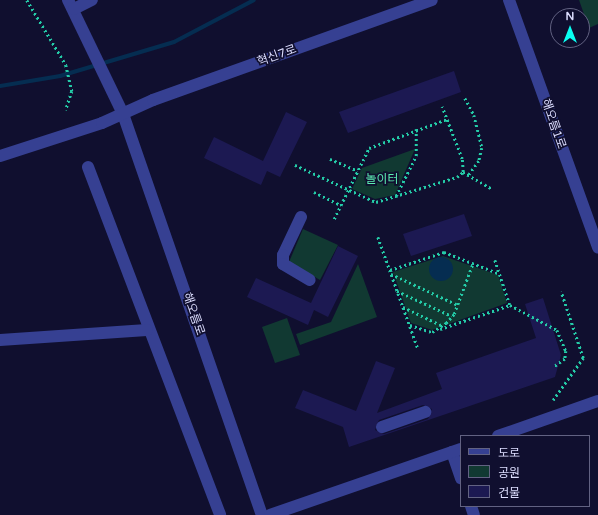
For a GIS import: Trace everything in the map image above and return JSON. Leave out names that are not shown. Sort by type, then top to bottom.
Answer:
[{"type":"street","points":[[71,5],[92,0]]},
{"type":"street","name":"혁신7로","points":[[0,156],[123,114],[152,100],[432,0]]},
{"type":"street","name":"해오름1로","points":[[509,0],[598,247]]},
{"type":"street","name":"해오름로","points":[[71,5],[91,43],[123,114],[262,515]]},
{"type":"street","points":[[88,167],[147,330],[220,515]]},
{"type":"street","points":[[301,217],[283,255],[283,264],[310,280]]},
{"type":"street","points":[[0,340],[147,330]]},
{"type":"street","points":[[501,435],[598,401]]},
{"type":"street","points":[[382,427],[425,412]]},
{"type":"street","points":[[270,515],[456,450],[460,472]]},
{"type":"path","points":[[28,0],[66,65],[72,91],[66,110]]},
{"type":"path","points":[[465,98],[474,115],[482,148],[479,161],[469,175]]},
{"type":"path","points":[[442,107],[464,172],[493,189]]},
{"type":"path","points":[[334,219],[369,148],[447,119]]},
{"type":"path","points":[[396,196],[416,156],[416,130]]},
{"type":"path","points":[[330,159],[358,171]]},
{"type":"path","points":[[295,165],[376,202],[464,172]]},
{"type":"path","points":[[314,192],[341,205]]},
{"type":"path","points":[[378,237],[418,349]]},
{"type":"path","points":[[390,270],[444,252],[499,273]]},
{"type":"path","points":[[495,260],[510,305],[557,330],[566,351],[564,359],[554,367]]},
{"type":"path","points":[[439,330],[452,316],[458,305],[473,263]]},
{"type":"path","points":[[391,274],[458,305]]},
{"type":"path","points":[[397,291],[452,316]]},
{"type":"path","points":[[553,400],[583,358],[561,292]]},
{"type":"path","points":[[410,325],[424,332],[439,330],[510,305]]},
{"type":"path","points":[[403,307],[443,326]]},
{"type":"green space","points":[[579,0],[598,0],[598,24],[590,28],[590,8],[582,8]]},
{"type":"green space","name":"놀이터","points":[[415,149],[395,195],[375,199],[352,189],[362,168]]},
{"type":"green space","points":[[303,229],[338,245],[320,280],[289,262]]},
{"type":"green space","points":[[443,256],[498,275],[507,303],[432,330],[411,323],[393,272]]},
{"type":"green space","points":[[358,264],[377,317],[300,345],[296,334],[331,322]]},
{"type":"green space","points":[[287,318],[300,355],[275,363],[262,327]]},
{"type":"water","points":[[441,257],[449,261],[453,269],[449,277],[441,281],[433,277],[429,269],[433,261]]},
{"type":"building","points":[[454,71],[461,92],[348,133],[339,112]]},
{"type":"building","points":[[286,112],[307,122],[280,177],[267,171],[261,185],[204,158],[214,137],[263,161]]},
{"type":"building","points":[[464,214],[472,236],[411,256],[403,234]]},
{"type":"building","points":[[338,246],[358,256],[328,317],[314,310],[308,325],[247,297],[256,278],[311,303]]},
{"type":"building","points":[[543,298],[561,355],[555,377],[349,447],[343,427],[295,408],[303,390],[356,411],[376,361],[395,368],[377,413],[442,389],[436,373],[536,338],[525,304]],"holes":[[[423,405],[432,409],[428,419],[384,434],[375,430],[379,420]]]},
{"type":"waterway","points":[[0,86],[60,76],[174,42],[254,0]]}]
